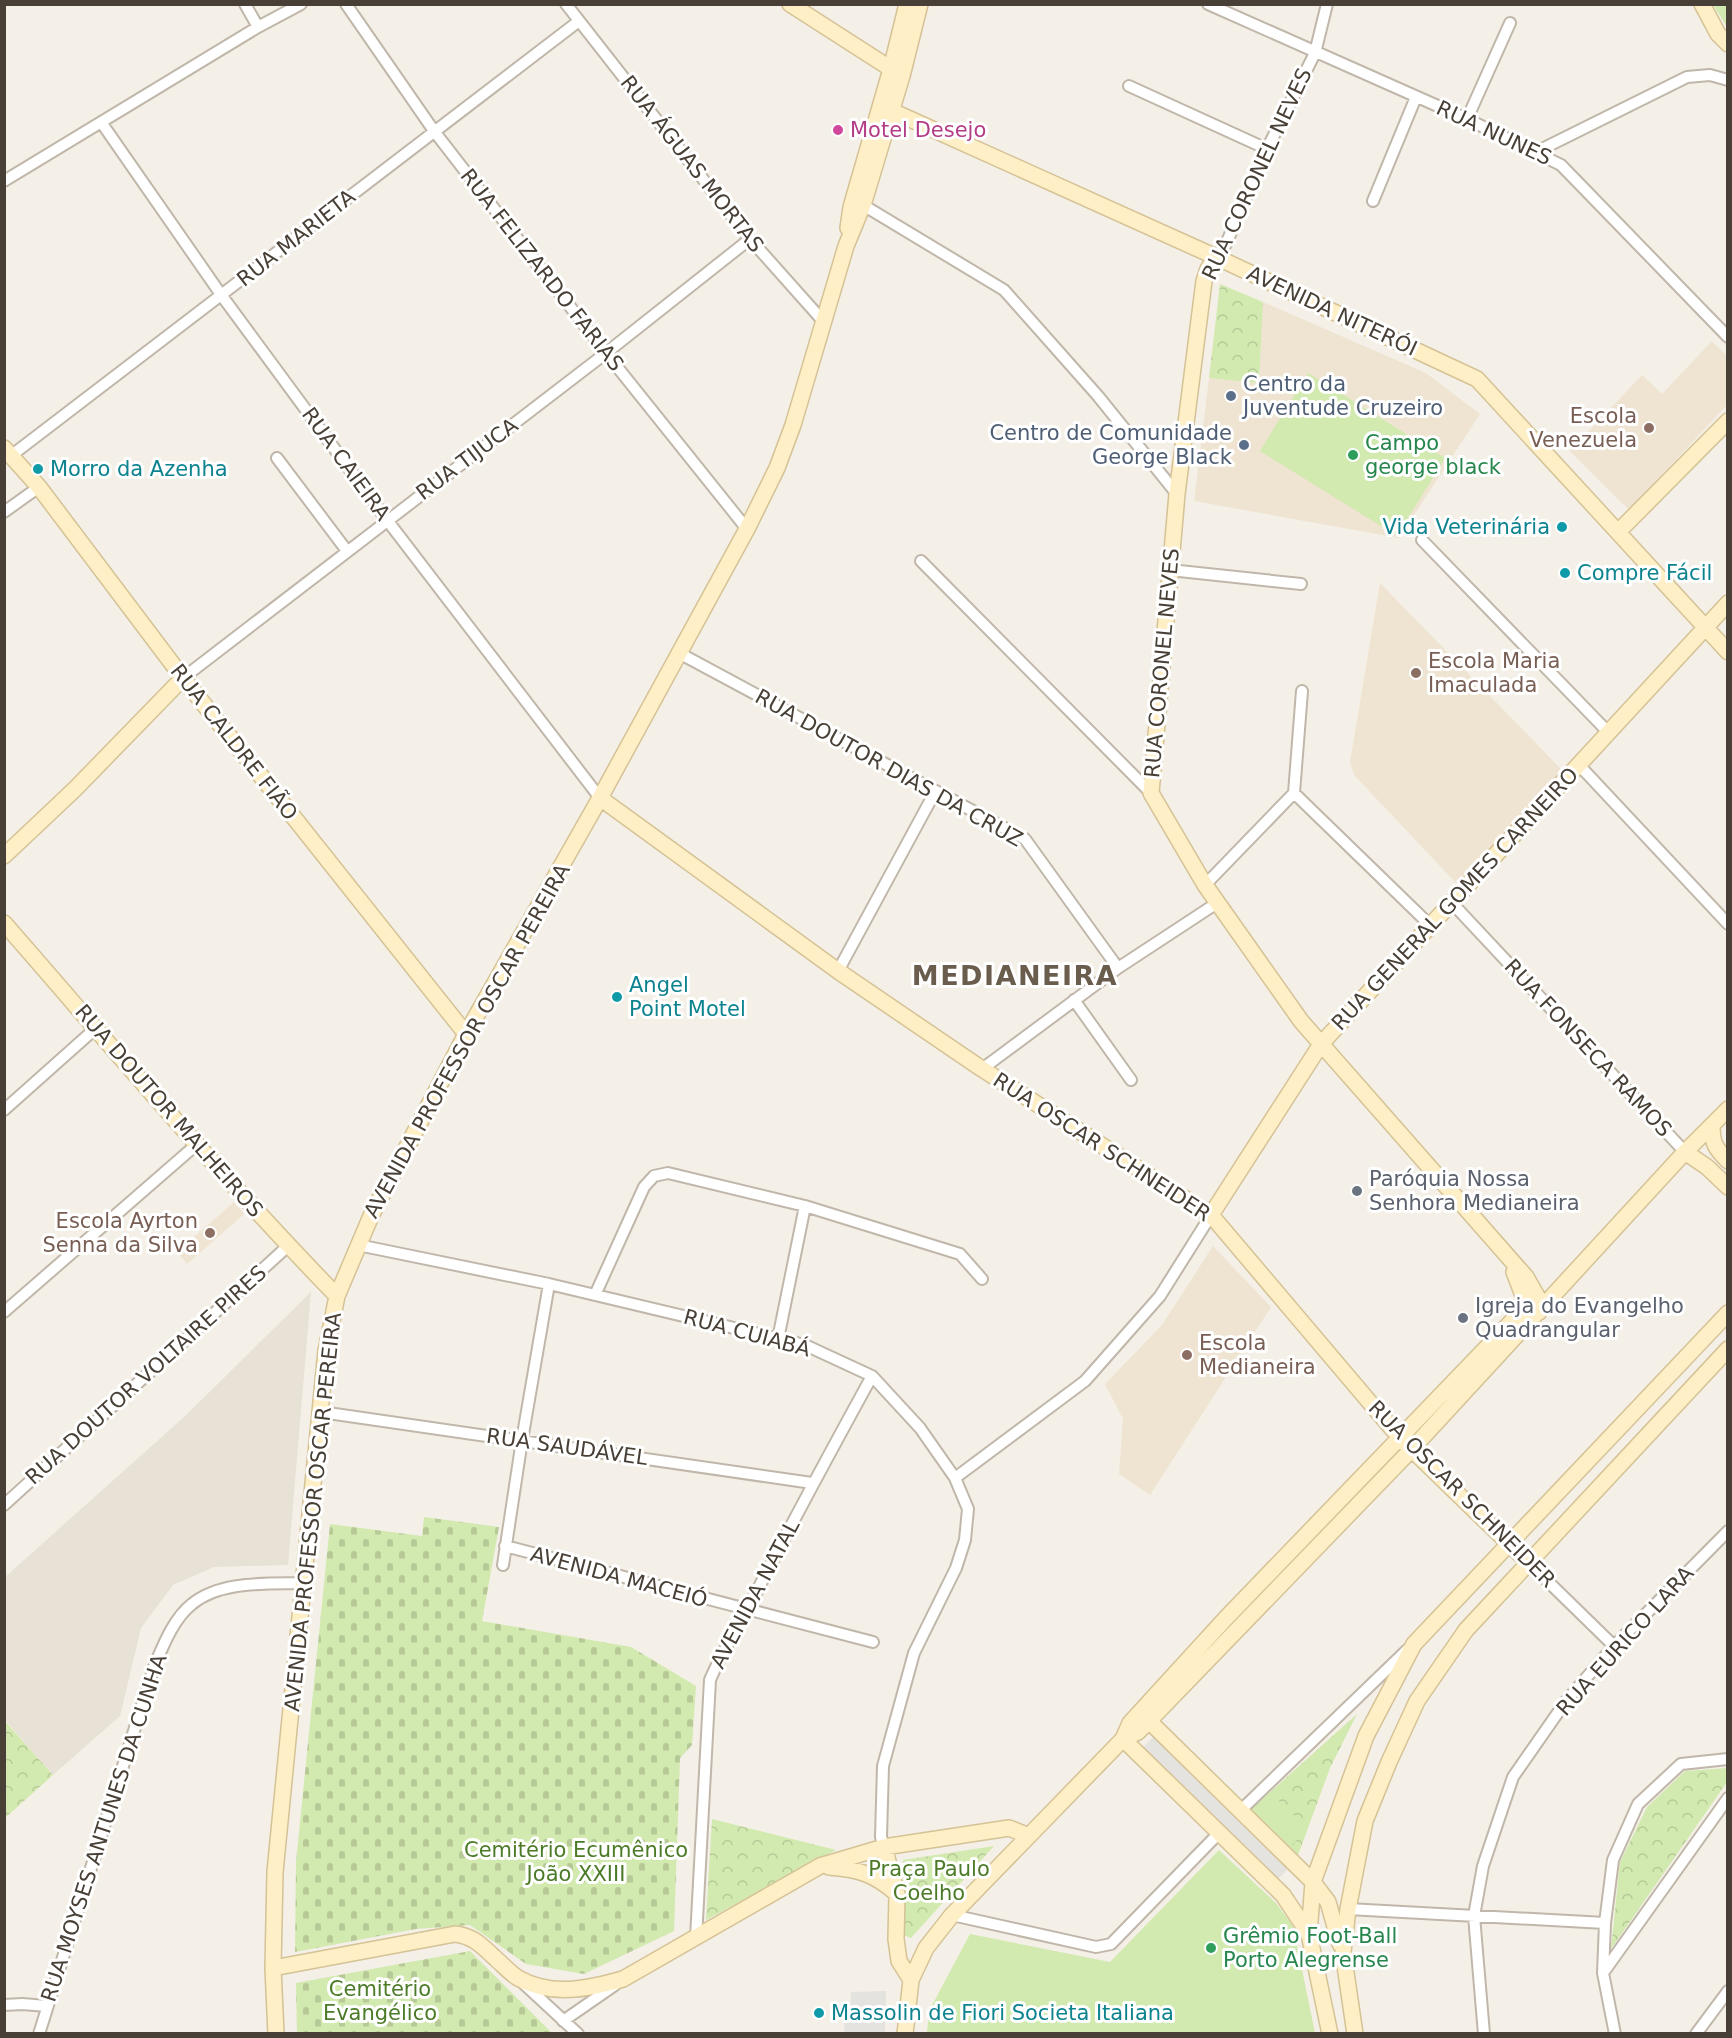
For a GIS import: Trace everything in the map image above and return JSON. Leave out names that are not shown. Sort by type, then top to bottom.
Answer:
[{"type":"street","points":[[245,4],[258,27]]},
{"type":"street","points":[[4,181],[258,27],[301,4]]},
{"type":"street","name":"RUA FELIZARDO FARIAS","points":[[346,4],[434,130],[606,353],[747,529]]},
{"type":"street","name":"RUA ÁGUAS MORTAS","points":[[566,4],[750,239],[823,321]]},
{"type":"street","points":[[790,4],[896,73]]},
{"type":"street","name":"AVENIDA PROFESSOR OSCAR PEREIRA","points":[[896,73],[907,4]]},
{"type":"street","name":"AVENIDA PROFESSOR OSCAR PEREIRA","points":[[276,2034],[273,1968],[275,1872],[326,1351],[337,1296],[371,1216],[466,1034],[600,798],[747,529],[777,468],[793,425],[846,246],[863,206],[886,108],[920,4]]},
{"type":"street","name":"RUA NUNES","points":[[1208,4],[1467,119],[1561,165],[1728,337]]},
{"type":"street","name":"RUA CORONEL NEVES","points":[[1328,4],[1315,53],[1267,149],[1226,244],[1208,269],[1204,281],[1177,494],[1151,794],[1205,885],[1301,1021],[1526,1277],[1538,1298],[1539,1312]]},
{"type":"street","points":[[1702,4],[1718,34],[1728,44]]},
{"type":"street","name":"RUA MARIETA","points":[[8,451],[222,296],[434,130],[579,21]]},
{"type":"street","points":[[1467,119],[1510,23]]},
{"type":"street","points":[[1536,152],[1688,77],[1710,75],[1728,80]]},
{"type":"street","points":[[1129,86],[1267,149]]},
{"type":"street","points":[[1373,201],[1416,97]]},
{"type":"street","name":"AVENIDA PROFESSOR OSCAR PEREIRA","points":[[846,246],[851,207],[886,108]]},
{"type":"street","name":"AVENIDA NITERÓI","points":[[886,108],[1216,257],[1477,379],[1728,652]]},
{"type":"street","name":"RUA CAIEIRA","points":[[101,122],[222,296],[387,520],[600,798]]},
{"type":"street","points":[[863,206],[1004,290],[1098,396],[1177,494]]},
{"type":"street","name":"RUA TIJUCA","points":[[183,678],[606,353],[750,239]]},
{"type":"street","points":[[1618,532],[1728,421]]},
{"type":"street","name":"RUA CALDRE FIÃO","points":[[8,451],[39,487],[183,678],[466,1034]]},
{"type":"street","points":[[277,458],[347,551]]},
{"type":"street","points":[[4,512],[39,487]]},
{"type":"street","points":[[1422,540],[1608,732]]},
{"type":"street","points":[[921,561],[1151,794]]},
{"type":"street","points":[[1170,570],[1301,584]]},
{"type":"street","name":"RUA GENERAL GOMES CARNEIRO","points":[[1211,1215],[1322,1044],[1728,603]]},
{"type":"street","name":"RUA DOUTOR DIAS DA CRUZ","points":[[679,653],[1024,839],[1118,968]]},
{"type":"street","points":[[4,856],[75,789],[183,678]]},
{"type":"street","points":[[1205,885],[1294,793],[1302,691]]},
{"type":"street","points":[[1579,765],[1728,924]]},
{"type":"street","points":[[838,971],[935,792]]},
{"type":"street","points":[[1294,793],[1431,926]]},
{"type":"street","name":"RUA OSCAR SCHNEIDER","points":[[600,798],[838,971],[982,1070],[1211,1215],[1411,1450],[1614,1646]]},
{"type":"street","points":[[982,1070],[1118,968],[1217,903]]},
{"type":"street","name":"RUA FONSECA RAMOS","points":[[1453,904],[1685,1152],[1707,1167],[1728,1187]]},
{"type":"street","name":"RUA DOUTOR MALHEIROS","points":[[4,923],[196,1145],[337,1296]]},
{"type":"street","points":[[1074,1000],[1131,1080]]},
{"type":"street","points":[[4,1110],[96,1028]]},
{"type":"street","points":[[905,2034],[910,1980],[927,1948],[952,1916],[1124,1739],[1138,1732],[1149,1721],[1411,1450],[1685,1152],[1728,1109]]},
{"type":"street","points":[[1712,1125],[1712,1140],[1719,1153],[1728,1161]]},
{"type":"street","points":[[4,1311],[196,1145]]},
{"type":"street","points":[[595,1295],[644,1186],[654,1176],[668,1173],[805,1206],[960,1254],[982,1279]]},
{"type":"street","points":[[778,1339],[805,1206]]},
{"type":"street","points":[[955,1478],[1085,1381],[1160,1296],[1211,1215]]},
{"type":"street","name":"RUA CUIABÁ","points":[[358,1245],[549,1284],[805,1345],[872,1376],[920,1428],[955,1478],[968,1509],[965,1540],[956,1568],[914,1653],[883,1766],[882,1837],[884,1847]]},
{"type":"street","name":"RUA DOUTOR VOLTAIRE PIRES","points":[[4,1505],[288,1246]]},
{"type":"street","points":[[1124,1739],[1130,1723],[1226,1618],[1520,1313],[1524,1298],[1509,1260]]},
{"type":"street","points":[[503,1565],[549,1284]]},
{"type":"street","points":[[1240,1810],[1414,1644],[1728,1313]]},
{"type":"street","points":[[1343,1952],[1348,1909],[1365,1821],[1417,1701],[1466,1630],[1728,1349]]},
{"type":"street","name":"AVENIDA NATAL","points":[[696,1938],[710,1680],[872,1376]]},
{"type":"street","name":"RUA SAUDÁVEL","points":[[321,1412],[813,1484]]},
{"type":"street","name":"RUA EURICO LARA","points":[[1484,2034],[1474,1916],[1483,1866],[1513,1778],[1566,1701],[1614,1646],[1728,1531]]},
{"type":"street","name":"AVENIDA MACEIÓ","points":[[506,1546],[747,1611],[873,1642]]},
{"type":"street","name":"RUA MOYSES ANTUNES DA CUNHA","points":[[39,2034],[150,1678],[165,1641],[192,1604],[213,1593],[236,1585],[304,1583]]},
{"type":"street","points":[[1330,2034],[1309,1934],[1313,1882],[1366,1737],[1414,1644]]},
{"type":"street","points":[[1149,1721],[1313,1882],[1328,1902],[1343,1952],[1355,2034]]},
{"type":"street","points":[[1124,1739],[1283,1895],[1309,1934]]},
{"type":"street","points":[[1615,2034],[1603,1973],[1605,1923],[1613,1860],[1638,1804],[1681,1764],[1728,1759]]},
{"type":"street","points":[[1603,1973],[1728,1798]]},
{"type":"street","points":[[563,2020],[623,1979],[820,1866],[884,1847],[1009,1828],[1029,1836]]},
{"type":"street","points":[[952,1916],[1096,1947],[1111,1944],[1220,1832]]},
{"type":"street","points":[[884,1847],[897,1894],[896,1939],[899,1961],[910,1980]]},
{"type":"street","points":[[820,1866],[850,1869],[872,1876],[883,1881],[897,1894]]},
{"type":"street","points":[[1348,1909],[1605,1923]]},
{"type":"street","points":[[273,1968],[455,1934],[467,1935],[578,2034]]},
{"type":"street","points":[[517,1978],[556,1991],[593,1988],[623,1979]]},
{"type":"street","points":[[1702,2032],[1728,1992]]},
{"type":"street","points":[[4,2005],[47,2006]]},
{"type":"shaded area","points":[[1263,302],[1426,373],[1480,414],[1399,538],[1194,501],[1209,378],[1259,383]]},
{"type":"shaded area","name":"Escola Venezuela","points":[[1712,341],[1727,356],[1727,405],[1629,510],[1570,451],[1642,375],[1662,394]]},
{"type":"shaded area","name":"Escola Maria Imaculada","points":[[1380,583],[1562,770],[1458,885],[1354,775],[1350,762]]},
{"type":"shaded area","name":"Escola Ayrton Senna da Silva","points":[[234,1202],[244,1214],[187,1264],[177,1252]]},
{"type":"shaded area","name":"Escola Medianeira","points":[[1213,1246],[1271,1307],[1150,1495],[1119,1474],[1123,1419],[1105,1384],[1162,1325]]},
{"type":"shaded area","points":[[311,1292],[288,1565],[214,1567],[173,1585],[141,1628],[120,1716],[53,1775],[5,1720],[4,1578],[184,1417]]},
{"type":"shaded area","points":[[1154,1736],[1289,1868],[1278,1879],[1143,1747]]},
{"type":"shaded area","points":[[886,1991],[885,2033],[844,2033],[845,2011],[850,2011],[851,1992]]},
{"type":"green space","points":[[1714,5],[1727,5],[1727,27],[1715,8]]},
{"type":"green space","points":[[1220,284],[1263,302],[1259,383],[1209,378]]},
{"type":"green space","name":"Campo george black","points":[[1308,373],[1445,458],[1397,536],[1260,451]]},
{"type":"green space","name":"Cemitério Ecumênico João XXIII","points":[[424,1517],[499,1527],[482,1621],[631,1647],[696,1686],[692,1745],[680,1758],[674,1931],[584,1974],[526,1964],[470,1925],[416,1929],[295,1952],[296,1862],[330,1524],[422,1536]]},
{"type":"green space","points":[[1357,1714],[1330,1768],[1297,1858],[1249,1811]]},
{"type":"green space","points":[[4,1720],[53,1775],[5,1818],[4,1818]]},
{"type":"green space","points":[[1727,1768],[1727,1782],[1611,1949],[1620,1862],[1647,1807],[1685,1771]]},
{"type":"green space","points":[[1272,1794],[1308,1829],[1288,1849],[1252,1814]]},
{"type":"green space","points":[[712,1819],[836,1850],[706,1920]]},
{"type":"green space","name":"Praça Paulo Coelho","points":[[994,1846],[911,1938],[904,1935],[903,1860]]},
{"type":"green space","name":"Grêmio Foot-Ball Porto Alegrense","points":[[1219,1850],[1276,1903],[1293,1926],[1315,2033],[927,2033],[929,2011],[970,1934],[1110,1962]]},
{"type":"green space","name":"Cemitério Evangélico","points":[[470,1951],[552,2033],[297,2033],[296,1983]]},
{"type":"place","name":"Motel Desejo","points":[[838,130]]},
{"type":"place","name":"Centro da Juventude Cruzeiro","points":[[1231,396]]},
{"type":"place","name":"Escola Venezuela","points":[[1649,428]]},
{"type":"place","name":"Centro de Comunidade George Black","points":[[1244,445]]},
{"type":"place","name":"Campo george black","points":[[1353,455]]},
{"type":"place","name":"Morro da Azenha","points":[[38,469]]},
{"type":"place","name":"Vida Veterinária","points":[[1562,527]]},
{"type":"place","name":"Compre Fácil","points":[[1565,573]]},
{"type":"place","name":"Escola Maria Imaculada","points":[[1416,673]]},
{"type":"place","name":"Angel Point Motel","points":[[617,997]]},
{"type":"place","name":"Paróquia Nossa Senhora Medianeira","points":[[1357,1191]]},
{"type":"place","name":"Escola Ayrton Senna da Silva","points":[[210,1233]]},
{"type":"place","name":"Igreja do Evangelho Quadrangular","points":[[1463,1318]]},
{"type":"place","name":"Escola Medianeira","points":[[1187,1355]]},
{"type":"place","name":"Grêmio Foot-Ball Porto Alegrense","points":[[1211,1948]]},
{"type":"place","name":"Massolin de Fiori Societa Italiana","points":[[819,2013]]},
{"type":"district","name":"MEDIANEIRA","points":[[1015,975]]}]
